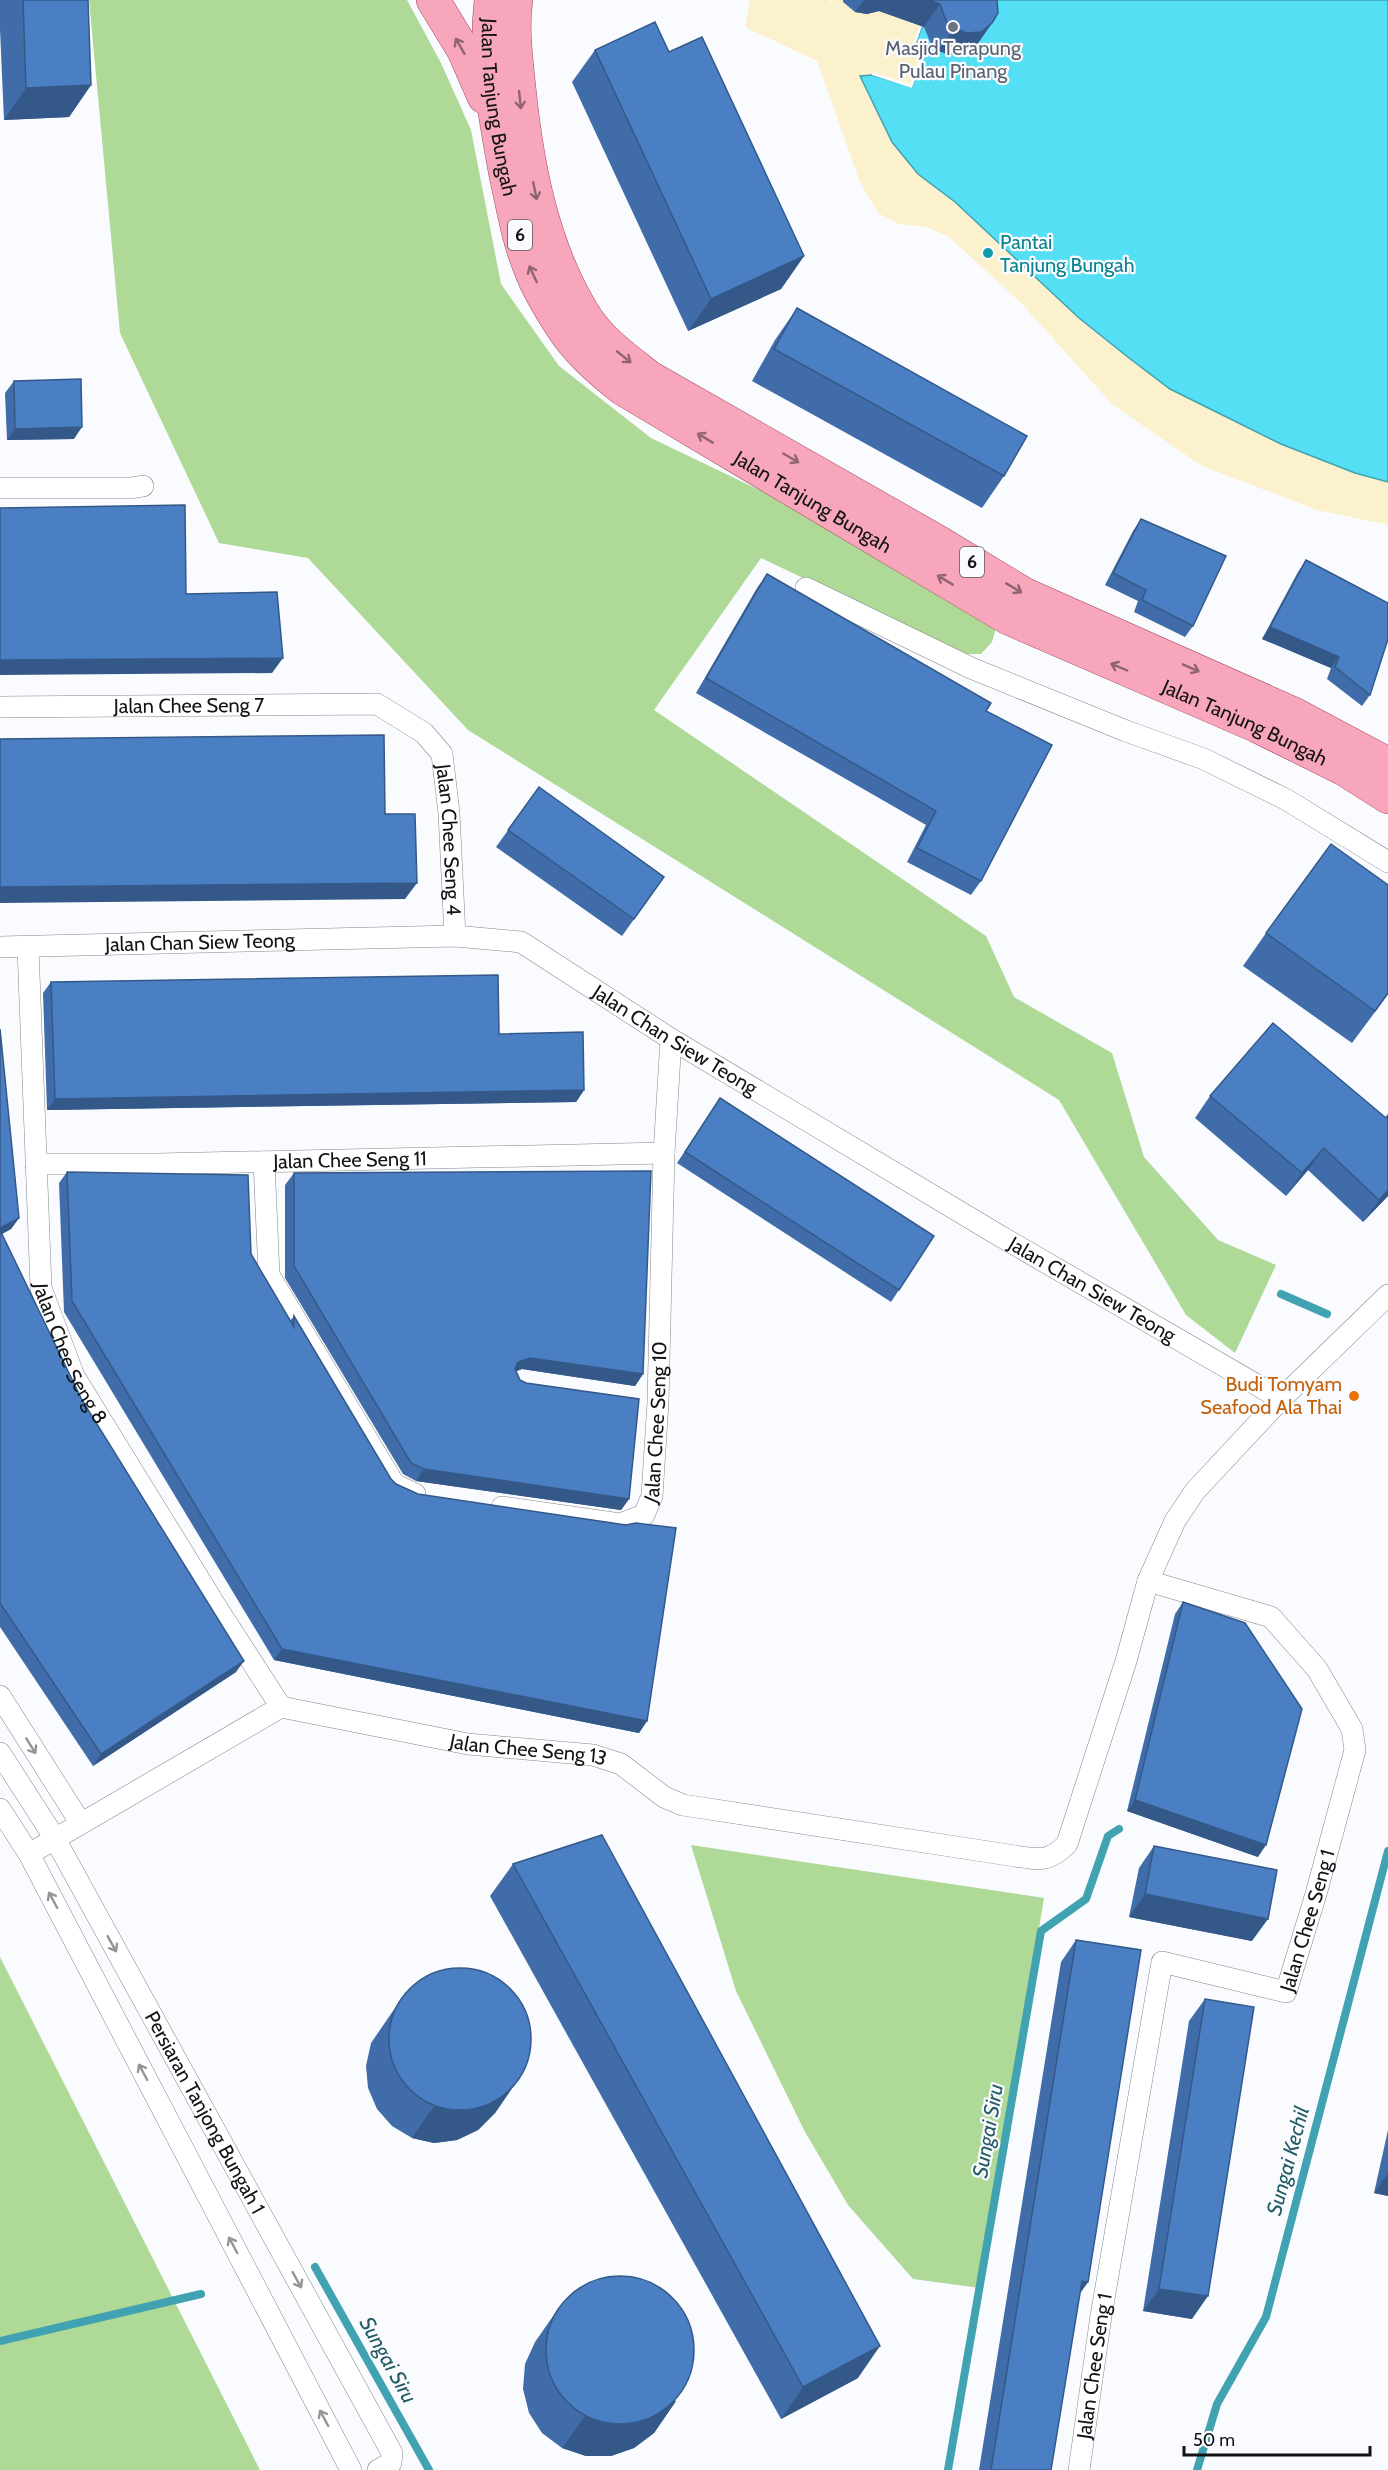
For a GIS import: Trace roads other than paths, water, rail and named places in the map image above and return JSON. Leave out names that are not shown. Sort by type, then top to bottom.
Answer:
[{"type":"main road","points":[[433,0],[464,51],[499,138]]},
{"type":"main road","name":"Jalan Tanjung Bungah","points":[[491,0],[488,30],[490,89],[515,220],[535,279],[561,326],[596,367],[623,389],[1008,618],[1257,726],[1344,769],[1388,797]]},
{"type":"main road","name":"Jalan Tanjung Bungah","points":[[516,0],[516,53],[523,122],[537,200],[555,260],[584,315],[600,335],[620,354],[649,376],[940,543],[1024,594],[1294,714],[1388,764]]},
{"type":"street","points":[[0,488],[131,488],[143,486]]},
{"type":"street","points":[[807,588],[971,668],[1126,731],[1204,759],[1287,800],[1388,862]]},
{"type":"street","name":"Jalan Chee Seng 7","points":[[0,707],[377,704]]},
{"type":"street","name":"Jalan Chee Seng 4","points":[[377,704],[424,733],[442,754],[449,813],[455,936]]},
{"type":"street","name":"Jalan Chan Siew Teong","points":[[0,947],[455,936],[521,942],[671,1038],[994,1233],[1281,1398]]},
{"type":"street","name":"Jalan Chee Seng 8","points":[[28,948],[41,1288],[74,1376],[281,1707]]},
{"type":"street","name":"Jalan Chee Seng 10","points":[[481,1504],[620,1524],[644,1515],[652,1496],[658,1402],[664,1153],[671,1038]]},
{"type":"street","name":"Jalan Chee Seng 11","points":[[36,1164],[264,1162],[664,1153]]},
{"type":"street","points":[[264,1162],[269,1275],[394,1484],[412,1493],[435,1497]]},
{"type":"street","points":[[1148,1581],[1175,1521],[1195,1491],[1281,1398],[1388,1295]]},
{"type":"street","points":[[635,1399],[658,1402]]},
{"type":"street","name":"Jalan Chee Seng 13","points":[[281,1707],[468,1744],[593,1755],[621,1764],[664,1797],[683,1805],[1015,1857],[1034,1859],[1054,1857],[1067,1844],[1126,1661],[1148,1581]]},
{"type":"street","name":"Jalan Chee Seng 1","points":[[1079,2470],[1101,2316],[1162,1962],[1286,1992],[1316,1894],[1355,1750],[1352,1729],[1317,1669],[1271,1617],[1148,1581]]},
{"type":"street","points":[[0,1696],[80,1822]]},
{"type":"street","points":[[29,1854],[80,1822],[281,1707]]},
{"type":"street","name":"Persiaran Tanjong Bungah 1","points":[[0,1753],[54,1838],[392,2453],[391,2463],[378,2470]]},
{"type":"street","name":"Persiaran Tanjong Bungah 1","points":[[0,1809],[29,1854],[351,2470]]},
{"type":"water","points":[[976,0],[1388,0],[1388,482],[1355,473],[1281,444],[1170,389],[1079,318],[955,202],[918,174],[892,142],[860,76],[872,75],[912,87],[924,55],[914,49],[922,26],[927,28]]},
{"type":"waterway","name":"Sungai Kechil","points":[[1281,1294],[1327,1314]]},
{"type":"waterway","name":"Sungai Siru","points":[[948,2470],[1041,1931],[1086,1899],[1108,1836],[1119,1829]]},
{"type":"waterway","name":"Sungai Kechil","points":[[1197,2470],[1217,2404],[1266,2317],[1388,1851]]},
{"type":"waterway","name":"Sungai Siru","points":[[315,2267],[429,2470]]},
{"type":"waterway","name":"Sungai Siru","points":[[0,2341],[201,2294]]},
{"type":"place","name":"Masjid Terapung Pulau Pinang","points":[[953,27]]},
{"type":"place","name":"Pantai Tanjung Bungah","points":[[988,253]]},
{"type":"place","name":"Budi Tomyam Seafood Ala Thai","points":[[1354,1396]]}]
